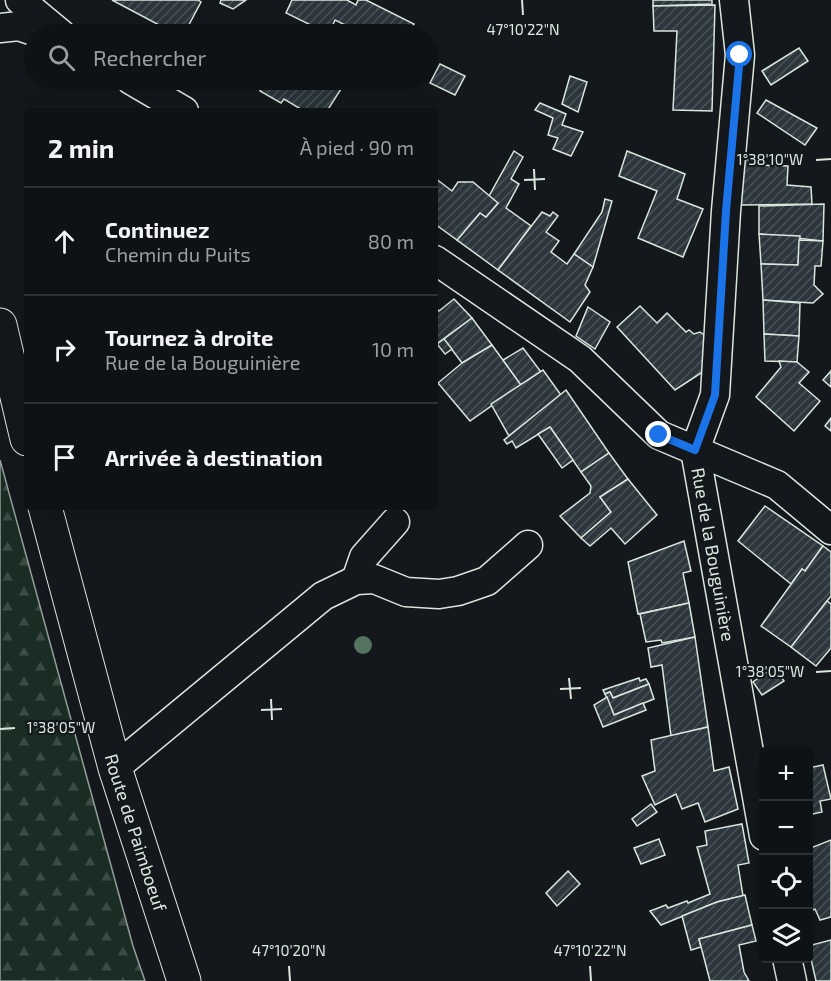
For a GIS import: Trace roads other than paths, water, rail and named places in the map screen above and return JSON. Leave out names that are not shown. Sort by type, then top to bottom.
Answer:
[{"type":"street","points":[[20,0],[49,24]]},
{"type":"street","points":[[734,0],[740,55],[726,211],[715,395],[695,450],[777,485],[831,530]]},
{"type":"street","points":[[0,28],[24,28]]},
{"type":"street","points":[[148,90],[179,108]]},
{"type":"street","name":"Rue de la Bouguinière","points":[[438,262],[580,359],[659,435],[695,450],[759,808]]},
{"type":"street","points":[[0,325],[24,425]]},
{"type":"street","name":"Route de Paimboeuf","points":[[46,510],[115,768],[184,981]]},
{"type":"street","points":[[356,580],[364,556],[395,522]]},
{"type":"street","points":[[115,768],[323,596],[356,580],[374,579],[406,592],[439,594],[458,591],[487,581],[528,545]]},
{"type":"street","points":[[788,963],[792,981]]}]
